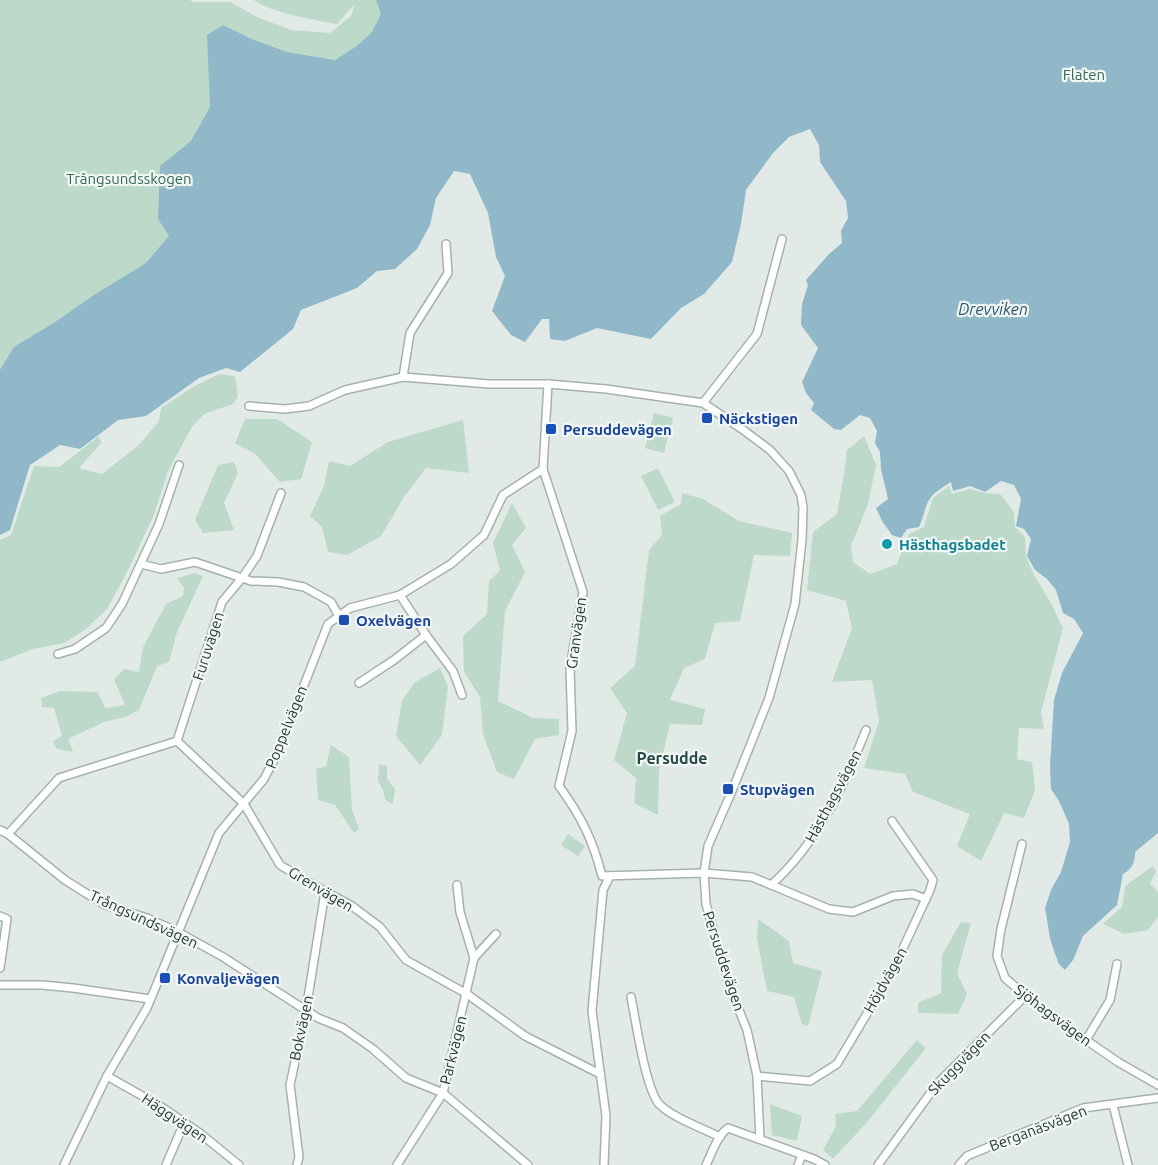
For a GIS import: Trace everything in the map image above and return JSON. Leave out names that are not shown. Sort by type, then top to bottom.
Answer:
[{"type":"street","points":[[703,403],[757,334],[782,239]]},
{"type":"street","points":[[404,377],[410,333],[448,273],[446,244]]},
{"type":"street","name":"Persuddevägen","points":[[249,406],[285,409],[309,406],[345,390],[404,377],[489,384],[548,384],[606,388],[703,403],[770,450],[789,471],[801,495],[803,508],[795,604],[769,698],[708,846],[704,873],[706,904],[729,986],[747,1030],[757,1076],[760,1138]]},
{"type":"street","name":"Granvägen","points":[[548,384],[543,469],[583,592],[570,668],[572,731],[559,786],[575,808],[595,849],[602,876],[610,876]]},
{"type":"street","points":[[58,654],[75,649],[106,628],[122,604],[159,524],[179,465]]},
{"type":"street","name":"Poppelvägen","points":[[64,1165],[108,1076],[147,1008],[219,833],[264,779],[328,624],[350,608],[399,595],[451,564],[484,535],[503,495],[543,469]]},
{"type":"street","name":"Furuvägen","points":[[177,741],[222,602],[257,556],[281,493]]},
{"type":"street","points":[[141,564],[161,569],[195,562],[250,581],[278,582],[304,587],[331,602],[339,616]]},
{"type":"street","points":[[399,595],[453,671],[462,695]]},
{"type":"street","points":[[359,683],[426,635]]},
{"type":"street","name":"Hästhagsvägen","points":[[771,885],[784,873],[816,834],[851,768],[866,730]]},
{"type":"street","points":[[8,834],[59,778],[177,741]]},
{"type":"street","name":"Grenvägen","points":[[177,741],[244,804],[280,865],[352,906],[380,927],[406,960],[467,994],[525,1036],[600,1074]]},
{"type":"street","name":"Höjdvägen","points":[[757,1076],[810,1082],[837,1064],[893,970],[933,880],[892,821]]},
{"type":"street","name":"Trångsundsvägen","points":[[0,830],[65,880],[105,904],[147,918],[178,932],[223,957],[318,1018],[343,1028],[373,1049],[406,1078],[443,1093],[528,1165]]},
{"type":"street","name":"Sjöhagsvägen","points":[[1022,844],[1001,929],[998,956],[1005,978],[1041,1009],[1118,1062],[1158,1085]]},
{"type":"street","points":[[604,1165],[606,1116],[592,1011],[603,890],[610,876],[704,873],[752,877],[829,909],[853,912],[893,896],[913,894],[926,899]]},
{"type":"street","name":"Parkvägen","points":[[397,1165],[443,1093],[467,994],[474,958],[460,912],[457,885]]},
{"type":"street","name":"Bokvägen","points":[[297,1165],[299,1157],[290,1085],[306,1010],[325,892]]},
{"type":"street","points":[[0,916],[7,918],[0,968]]},
{"type":"street","points":[[474,958],[496,934]]},
{"type":"street","points":[[1086,1040],[1110,1000],[1117,964]]},
{"type":"street","points":[[0,985],[73,988],[150,999]]},
{"type":"street","name":"Skuggvägen","points":[[878,1165],[937,1083],[1025,996]]},
{"type":"street","points":[[631,997],[640,1048],[652,1092],[660,1104],[674,1114],[720,1137]]},
{"type":"street","name":"Häggvägen","points":[[108,1076],[201,1134],[239,1165]]},
{"type":"street","name":"Berganäsvägen","points":[[959,1165],[966,1156],[1083,1108],[1158,1098]]},
{"type":"street","points":[[1113,1105],[1128,1165]]},
{"type":"street","points":[[166,1165],[184,1123]]},
{"type":"street","points":[[706,1165],[720,1137],[728,1128],[814,1158],[825,1165]]},
{"type":"street","points":[[798,1165],[802,1155]]},
{"type":"green space","name":"Trångsundsskogen","points":[[0,0],[230,2],[257,17],[291,30],[330,33],[351,16],[355,4],[337,24],[282,12],[254,0],[376,0],[382,14],[373,32],[335,60],[287,52],[223,25],[318,186],[0,441]]},
{"type":"green space","points":[[219,374],[235,376],[238,397],[233,404],[204,414],[192,427],[168,471],[154,515],[107,609],[86,629],[64,643],[33,649],[0,662],[0,540],[11,535],[34,466],[59,467],[98,437],[102,442],[79,468],[102,474],[139,445],[159,421],[161,408],[193,387]]},
{"type":"green space","points":[[654,413],[673,418],[664,453],[645,448]]},
{"type":"green space","points":[[245,419],[277,419],[312,442],[301,479],[280,482],[255,454],[235,443]]},
{"type":"green space","points":[[463,420],[469,473],[426,468],[404,497],[381,536],[347,555],[328,552],[322,527],[310,516],[324,486],[329,461],[350,466],[388,442]]},
{"type":"green space","points":[[864,436],[876,465],[868,504],[851,546],[853,562],[870,574],[897,564],[909,534],[924,527],[933,498],[949,486],[952,494],[970,489],[1000,494],[1014,512],[1015,527],[1025,537],[1026,557],[1063,628],[1041,712],[1044,729],[1019,728],[1017,759],[1032,762],[1035,790],[1024,818],[1004,813],[981,861],[957,846],[970,814],[913,792],[905,774],[864,768],[879,721],[872,680],[832,682],[852,628],[846,601],[807,590],[813,532],[837,514],[847,450]]},
{"type":"green space","points":[[234,462],[238,473],[224,503],[234,530],[203,533],[195,520],[218,465]]},
{"type":"green space","points":[[658,468],[675,502],[658,510],[641,476]]},
{"type":"green space","points":[[682,493],[703,499],[739,521],[792,533],[790,556],[754,555],[740,621],[715,623],[705,659],[684,668],[670,700],[705,709],[702,725],[670,724],[659,771],[658,815],[634,803],[636,778],[614,760],[627,713],[610,688],[635,666],[649,550],[662,535],[660,516],[681,504]]},
{"type":"green space","points":[[512,503],[526,528],[512,545],[525,572],[505,611],[498,701],[533,718],[559,719],[559,735],[535,739],[514,779],[497,772],[483,734],[480,697],[464,672],[463,636],[487,614],[489,581],[500,570],[493,543]]},
{"type":"green space","points":[[195,573],[203,576],[177,632],[169,662],[157,666],[139,710],[125,717],[104,722],[68,739],[73,752],[57,749],[53,741],[62,736],[54,708],[42,707],[41,698],[60,691],[98,692],[105,708],[125,705],[114,679],[124,669],[139,672],[143,647],[166,604],[183,596],[184,588],[177,578]]},
{"type":"green space","points":[[440,668],[448,687],[442,735],[420,765],[396,736],[402,701],[414,683]]},
{"type":"green space","points":[[331,745],[349,757],[352,810],[359,829],[354,833],[335,805],[318,800],[316,769],[326,766]]},
{"type":"green space","points":[[379,764],[387,766],[387,779],[395,789],[393,804],[385,800],[378,781]]},
{"type":"green space","points":[[568,834],[585,846],[578,856],[561,845]]},
{"type":"green space","points":[[1153,866],[1156,871],[1150,884],[1158,892],[1158,917],[1148,930],[1124,934],[1103,924],[1122,907],[1125,886]]},
{"type":"green space","points":[[758,919],[789,941],[793,963],[822,971],[808,1026],[802,1024],[794,997],[767,991],[757,939]]},
{"type":"green space","points":[[961,922],[971,923],[957,973],[967,994],[958,1014],[918,1013],[918,1003],[941,993],[942,955]]},
{"type":"green space","points":[[917,1040],[926,1048],[868,1121],[833,1159],[823,1150],[836,1126],[835,1114],[857,1111]]},
{"type":"green space","points":[[770,1104],[802,1116],[797,1141],[772,1135]]},
{"type":"water","name":"Drevviken","points":[[376,0],[1158,0],[1158,833],[1135,852],[1132,865],[1123,874],[1117,905],[1083,936],[1073,960],[1065,970],[1059,964],[1054,951],[1045,908],[1051,890],[1061,872],[1070,842],[1069,824],[1051,789],[1050,766],[1054,700],[1062,673],[1083,633],[1074,619],[1063,613],[1056,590],[1035,570],[1027,556],[1031,539],[1024,529],[1016,526],[1021,499],[1014,485],[1001,481],[985,492],[970,486],[953,491],[951,482],[938,490],[930,499],[919,527],[907,529],[901,538],[892,535],[876,508],[888,499],[881,469],[880,452],[875,443],[877,431],[870,418],[860,415],[841,430],[834,429],[811,410],[814,403],[806,393],[802,382],[818,348],[801,325],[802,304],[808,285],[806,280],[842,243],[841,231],[848,218],[846,201],[820,162],[819,145],[810,129],[789,137],[773,153],[746,190],[732,262],[704,294],[681,308],[651,339],[597,328],[565,341],[550,339],[549,319],[542,319],[525,342],[511,335],[492,311],[505,276],[496,257],[488,213],[470,174],[454,171],[436,198],[430,225],[417,249],[395,269],[377,271],[357,288],[301,310],[293,329],[240,372],[226,368],[199,378],[146,416],[118,420],[80,449],[60,445],[30,465],[10,530],[0,535],[0,370],[14,347],[146,263],[169,236],[158,219],[160,166],[191,141],[210,107],[207,35],[223,25],[287,52],[335,60],[358,45],[372,32],[381,14]]},
{"type":"place","name":"Näckstigen","points":[[707,418]]},
{"type":"place","name":"Persuddevägen","points":[[551,429]]},
{"type":"place","name":"Hästhagsbadet","points":[[887,544]]},
{"type":"place","name":"Oxelvägen","points":[[344,620]]},
{"type":"place","name":"Stupvägen","points":[[728,789]]},
{"type":"place","name":"Konvaljevägen","points":[[165,978]]},
{"type":"district","name":"Persudde","points":[[672,758]]},
{"type":"park label","name":"Flaten","points":[[1084,74]]}]
